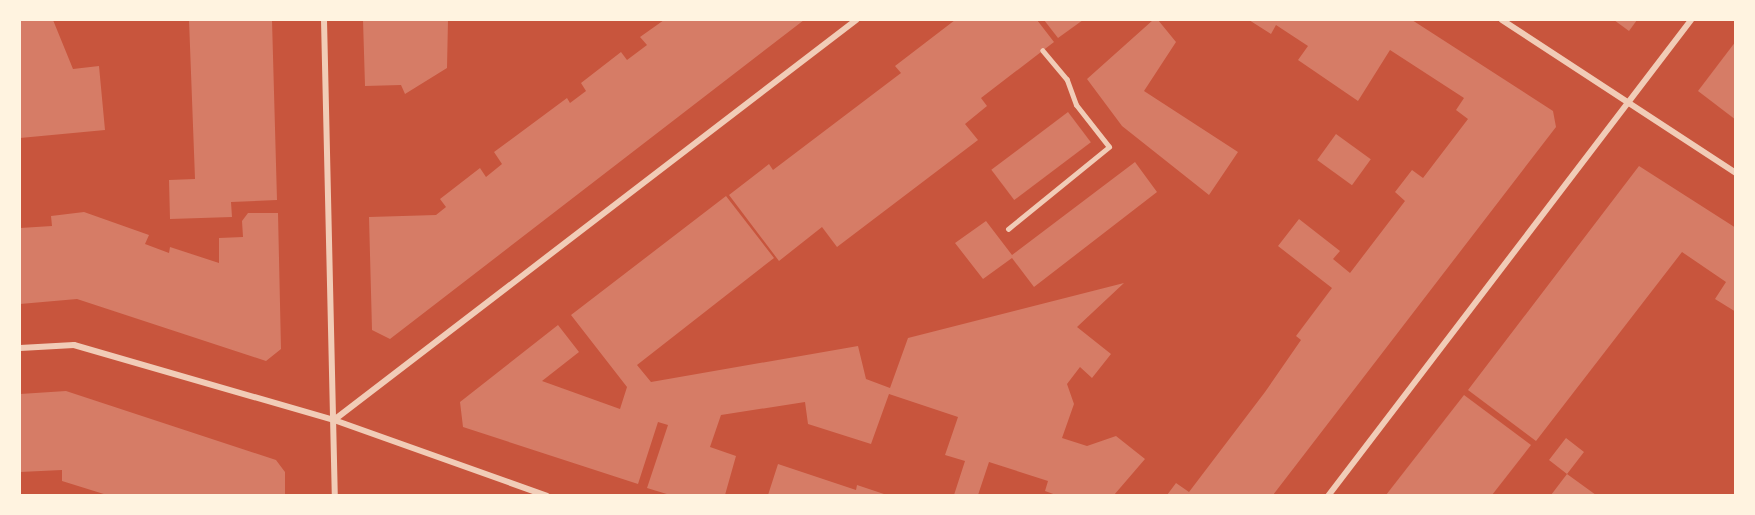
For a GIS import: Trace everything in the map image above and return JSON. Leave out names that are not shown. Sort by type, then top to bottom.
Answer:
[{"type":"street","points":[[324,20],[335,495]]},
{"type":"street","points":[[334,420],[856,20]]},
{"type":"street","points":[[1502,20],[1736,173]]},
{"type":"street","points":[[1328,495],[1626,101],[1691,20]]},
{"type":"street","points":[[20,348],[74,345],[334,420],[547,495]]},
{"type":"lane","points":[[1008,229],[1109,147],[1076,105],[1067,80],[1043,51]]},
{"type":"building","points":[[20,20],[53,20],[73,69],[99,66],[105,130],[20,138]]},
{"type":"building","points":[[189,20],[272,20],[277,200],[231,202],[232,217],[170,219],[169,180],[195,179]]},
{"type":"building","points":[[363,20],[448,20],[447,68],[405,94],[401,85],[365,86]]},
{"type":"building","points":[[664,20],[804,20],[390,339],[372,330],[369,217],[436,215],[446,207],[440,199],[480,168],[486,177],[502,164],[494,152],[567,98],[570,103],[586,91],[581,83],[621,52],[627,60],[647,45],[640,37]]},
{"type":"building","points":[[955,20],[1037,20],[1054,42],[981,98],[987,106],[965,124],[978,140],[837,247],[822,227],[779,261],[729,195],[769,164],[773,170],[901,73],[895,66]]},
{"type":"building","points":[[1044,20],[1083,20],[1058,38]]},
{"type":"building","points":[[1153,20],[1158,20],[1176,42],[1144,91],[1238,152],[1209,195],[1122,126],[1087,79]]},
{"type":"building","points":[[1249,20],[1412,20],[1553,111],[1556,127],[1273,495],[1167,495],[1176,483],[1189,492],[1265,392],[1301,340],[1296,336],[1332,288],[1278,246],[1299,219],[1340,251],[1333,259],[1350,273],[1405,201],[1395,192],[1412,170],[1423,178],[1468,119],[1456,110],[1464,98],[1390,50],[1358,101],[1298,60],[1308,46],[1276,25],[1271,34]]},
{"type":"building","points":[[1614,20],[1637,20],[1629,31]]},
{"type":"building","points":[[1736,41],[1736,120],[1698,91]]},
{"type":"building","points":[[1068,112],[1091,142],[1014,200],[991,170]]},
{"type":"building","points":[[1336,134],[1371,159],[1352,185],[1317,160]]},
{"type":"building","points":[[1135,162],[1157,192],[1034,287],[1012,258],[983,279],[955,243],[986,221],[1012,255]]},
{"type":"building","points":[[1639,166],[1736,228],[1736,312],[1715,299],[1726,282],[1682,252],[1536,441],[1468,390]]},
{"type":"building","points":[[726,196],[774,258],[637,365],[651,382],[858,346],[866,379],[890,388],[908,338],[1124,283],[1077,327],[1111,354],[1092,378],[1080,367],[1067,384],[1074,404],[1062,438],[1087,446],[1116,436],[1145,459],[1114,495],[1056,495],[1045,491],[1048,481],[989,462],[978,495],[954,495],[965,461],[945,455],[958,417],[889,394],[871,444],[808,424],[805,402],[721,415],[710,447],[736,456],[725,495],[670,495],[647,488],[668,425],[658,422],[638,484],[463,427],[460,402],[558,325],[579,352],[542,381],[620,409],[627,387],[571,315]]},
{"type":"building","points":[[84,212],[149,235],[145,244],[169,253],[170,247],[219,263],[219,238],[243,237],[242,221],[248,213],[278,213],[281,349],[266,361],[77,299],[20,304],[20,228],[52,226],[51,216]]},
{"type":"building","points":[[66,391],[276,460],[285,472],[285,495],[107,495],[62,481],[62,470],[20,472],[20,394]]},
{"type":"building","points":[[1464,395],[1531,445],[1492,495],[1386,495]]},
{"type":"building","points":[[1566,438],[1584,452],[1567,474],[1549,460]]},
{"type":"building","points":[[778,464],[856,490],[857,485],[887,495],[768,495]]},
{"type":"building","points":[[1567,474],[1596,495],[1551,495]]}]
